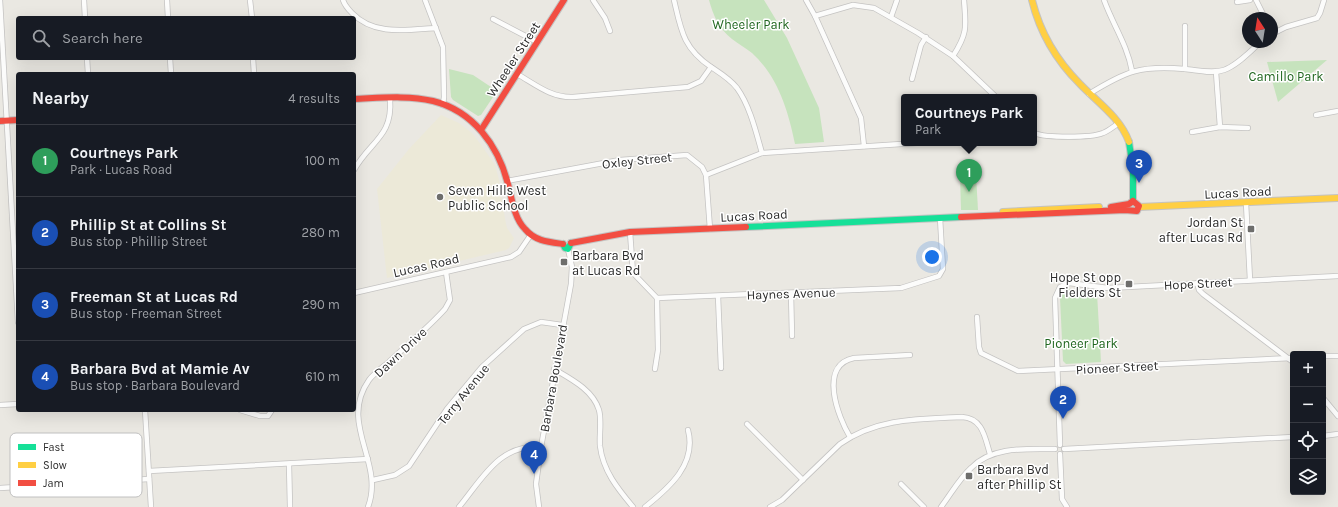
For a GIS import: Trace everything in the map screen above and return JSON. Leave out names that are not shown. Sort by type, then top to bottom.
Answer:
[{"type":"street","points":[[0,0],[3,120],[16,291]]},
{"type":"street","points":[[84,0],[85,16]]},
{"type":"street","points":[[167,0],[168,16]]},
{"type":"street","points":[[250,0],[252,16]]},
{"type":"street","points":[[343,0],[344,5],[355,16]]},
{"type":"street","points":[[425,0],[443,47],[443,105]]},
{"type":"street","name":"Wheeler Street","points":[[481,130],[564,0]]},
{"type":"street","points":[[593,0],[605,18],[610,31]]},
{"type":"street","points":[[674,0],[679,25],[684,38],[695,54],[729,80],[742,95],[762,153]]},
{"type":"street","points":[[806,0],[815,16],[862,118],[864,146]]},
{"type":"street","points":[[891,17],[897,0]]},
{"type":"street","points":[[953,56],[963,41],[966,25],[964,0]]},
{"type":"street","points":[[1032,0],[1037,19],[1052,52],[1066,71],[1119,122],[1128,138],[1131,153],[1130,211],[1136,212],[1139,207],[1138,203],[1131,202]]},
{"type":"street","points":[[1104,0],[1126,45],[1132,70]]},
{"type":"street","points":[[1237,2],[1250,0]]},
{"type":"street","points":[[1256,0],[1262,12]]},
{"type":"street","points":[[1278,31],[1317,18],[1320,14],[1324,0]]},
{"type":"street","points":[[815,16],[845,6],[858,5],[874,8],[926,37],[953,56],[993,94]]},
{"type":"street","points":[[356,17],[375,28],[395,30],[436,28]]},
{"type":"street","points":[[493,19],[537,42]]},
{"type":"street","points":[[1184,69],[1185,26]]},
{"type":"street","points":[[912,79],[921,45],[926,37]]},
{"type":"street","points":[[1089,94],[1110,80],[1132,70],[1159,67],[1216,72],[1232,66],[1254,48]]},
{"type":"street","points":[[87,60],[88,72]]},
{"type":"street","points":[[170,60],[171,72]]},
{"type":"street","points":[[253,60],[254,72]]},
{"type":"street","points":[[517,74],[550,93],[564,97],[573,97],[688,87],[701,81],[712,68]]},
{"type":"street","points":[[1216,72],[1220,127]]},
{"type":"street","points":[[356,167],[388,126],[391,115],[390,98]]},
{"type":"street","points":[[356,101],[390,98],[423,99],[443,105],[463,115],[481,130],[496,150],[507,181],[515,213],[523,229],[530,236]]},
{"type":"street","points":[[1316,115],[1338,111]]},
{"type":"street","points":[[3,120],[16,120]]},
{"type":"street","points":[[1037,134],[1050,137],[1098,135],[1106,132],[1119,122]]},
{"type":"street","points":[[1192,132],[1220,127],[1248,128]]},
{"type":"street","points":[[710,228],[706,175],[762,153],[901,144]]},
{"type":"street","name":"Oxley Street","points":[[507,181],[620,160],[687,155],[702,167],[706,175]]},
{"type":"street","name":"Lucas Road","points":[[1139,207],[1338,198]]},
{"type":"street","name":"Lucas Road","points":[[940,218],[979,214],[1114,207],[1131,202]]},
{"type":"street","points":[[1246,203],[1250,280]]},
{"type":"street","name":"Lucas Road","points":[[356,293],[515,255],[530,236],[543,243],[567,245],[630,232],[1130,211]]},
{"type":"street","name":"Haynes Avenue","points":[[657,298],[901,288],[939,276],[943,269],[940,218]]},
{"type":"street","points":[[630,232],[633,273],[657,298],[658,350],[655,369]]},
{"type":"street","name":"Barbara Boulevard","points":[[539,507],[536,484],[541,446],[572,274],[567,245]]},
{"type":"street","name":"Dawn Drive","points":[[368,507],[372,495],[373,480],[360,428],[358,409],[362,395],[370,380],[445,309],[450,300],[446,272]]},
{"type":"street","name":"Hope Street","points":[[1057,370],[1055,298],[1060,287],[1069,283],[1108,288],[1338,276]]},
{"type":"street","points":[[1197,283],[1199,290],[1203,294],[1290,357]]},
{"type":"street","points":[[790,292],[792,336]]},
{"type":"street","points":[[718,296],[721,368]]},
{"type":"street","name":"Pioneer Street","points":[[977,317],[980,350],[984,355],[1018,371],[1290,358]]},
{"type":"street","name":"Terry Avenue","points":[[373,480],[395,475],[409,466],[447,409],[482,367],[524,329],[540,322],[562,325]]},
{"type":"street","points":[[850,437],[840,418],[835,402],[835,375],[839,366],[848,359],[854,358],[910,355]]},
{"type":"street","points":[[1326,356],[1338,356]]},
{"type":"street","points":[[554,369],[577,382],[591,396],[599,410],[600,447],[606,467],[614,485],[633,507]]},
{"type":"street","points":[[1057,370],[1060,445],[1064,449],[1290,437]]},
{"type":"street","points":[[1326,402],[1338,416]]},
{"type":"street","points":[[0,405],[16,404]]},
{"type":"street","points":[[145,412],[151,507]]},
{"type":"street","points":[[247,412],[260,416],[268,416],[271,412]]},
{"type":"street","points":[[770,507],[782,500],[821,461],[850,437],[889,422],[968,417],[976,420],[981,428],[990,454]]},
{"type":"street","points":[[747,424],[803,480]]},
{"type":"street","points":[[645,507],[671,484],[681,471],[690,445],[688,430]]},
{"type":"street","points":[[1326,436],[1338,434]]},
{"type":"street","points":[[1055,450],[1056,446],[1060,445]]},
{"type":"street","points":[[459,507],[502,456],[522,447],[541,446]]},
{"type":"street","points":[[1064,449],[1060,454],[1062,500],[1066,506]]},
{"type":"street","points":[[941,507],[969,469],[990,454],[1007,451],[1055,450],[1060,454]]},
{"type":"street","points":[[149,471],[368,459]]},
{"type":"street","points":[[289,464],[290,507]]},
{"type":"street","points":[[142,479],[149,479]]},
{"type":"street","points":[[901,484],[924,507]]},
{"type":"street","points":[[0,488],[10,487]]},
{"type":"shaded area","name":"Seven Hills West Public School","points":[[441,115],[459,123],[472,133],[495,165],[507,228],[514,238],[509,248],[506,250],[387,278],[377,189],[409,149]]},
{"type":"green space","name":"Wheeler Park","points":[[709,0],[764,0],[787,38],[819,108],[824,142],[795,144],[789,119],[781,95],[775,83],[761,62],[752,53],[734,41],[723,31],[712,11]]},
{"type":"green space","name":"Camillo Park","points":[[1327,60],[1278,102],[1267,62]]},
{"type":"green space","points":[[449,69],[473,75],[497,91],[481,115],[478,116],[453,100],[451,97]]},
{"type":"green space","points":[[960,175],[976,175],[978,210],[961,210]]},
{"type":"green space","name":"Pioneer Park","points":[[1067,289],[1097,293],[1101,362],[1066,364],[1063,361],[1060,298],[1063,292]]},
{"type":"traffic: fast","points":[[1129,142],[1133,169],[1133,201]]},
{"type":"traffic: fast","points":[[746,227],[961,217]]},
{"type":"traffic: fast","points":[[563,244],[565,248],[568,249],[571,243]]},
{"type":"traffic: slow","points":[[1032,0],[1044,35],[1056,56],[1071,75],[1114,117],[1125,133],[1129,142]]},
{"type":"traffic: slow","points":[[1139,207],[1338,198]]},
{"type":"traffic: slow","points":[[1003,212],[1099,207]]},
{"type":"traffic: jam","points":[[481,130],[564,0]]},
{"type":"traffic: jam","points":[[356,99],[394,97],[423,99],[447,106],[472,121],[482,132],[498,156],[504,170],[512,202],[521,225],[537,238],[547,242],[563,244]]},
{"type":"traffic: jam","points":[[0,121],[16,120]]},
{"type":"traffic: jam","points":[[1111,207],[1129,204],[1133,201]]},
{"type":"traffic: jam","points":[[961,217],[1125,210],[1137,211],[1139,206],[1133,201]]},
{"type":"traffic: jam","points":[[571,243],[630,232],[746,227]]},
{"type":"place","name":"Freeman St at Lucas Rd","points":[[1139,183]]},
{"type":"place","name":"Courtneys Park","points":[[969,192]]},
{"type":"place","name":"Seven Hills West Public School","points":[[440,197]]},
{"type":"place","name":"Jordan St after Lucas Rd","points":[[1251,229]]},
{"type":"place","name":"Barbara Bvd at Lucas Rd","points":[[564,262]]},
{"type":"place","name":"Hope St opp Fielders St","points":[[1129,284]]},
{"type":"place","name":"Phillip St at Collins St","points":[[1063,419]]},
{"type":"place","name":"Barbara Bvd at Mamie Av","points":[[534,474]]},
{"type":"place","name":"Barbara Bvd after Phillip St","points":[[969,476]]}]
